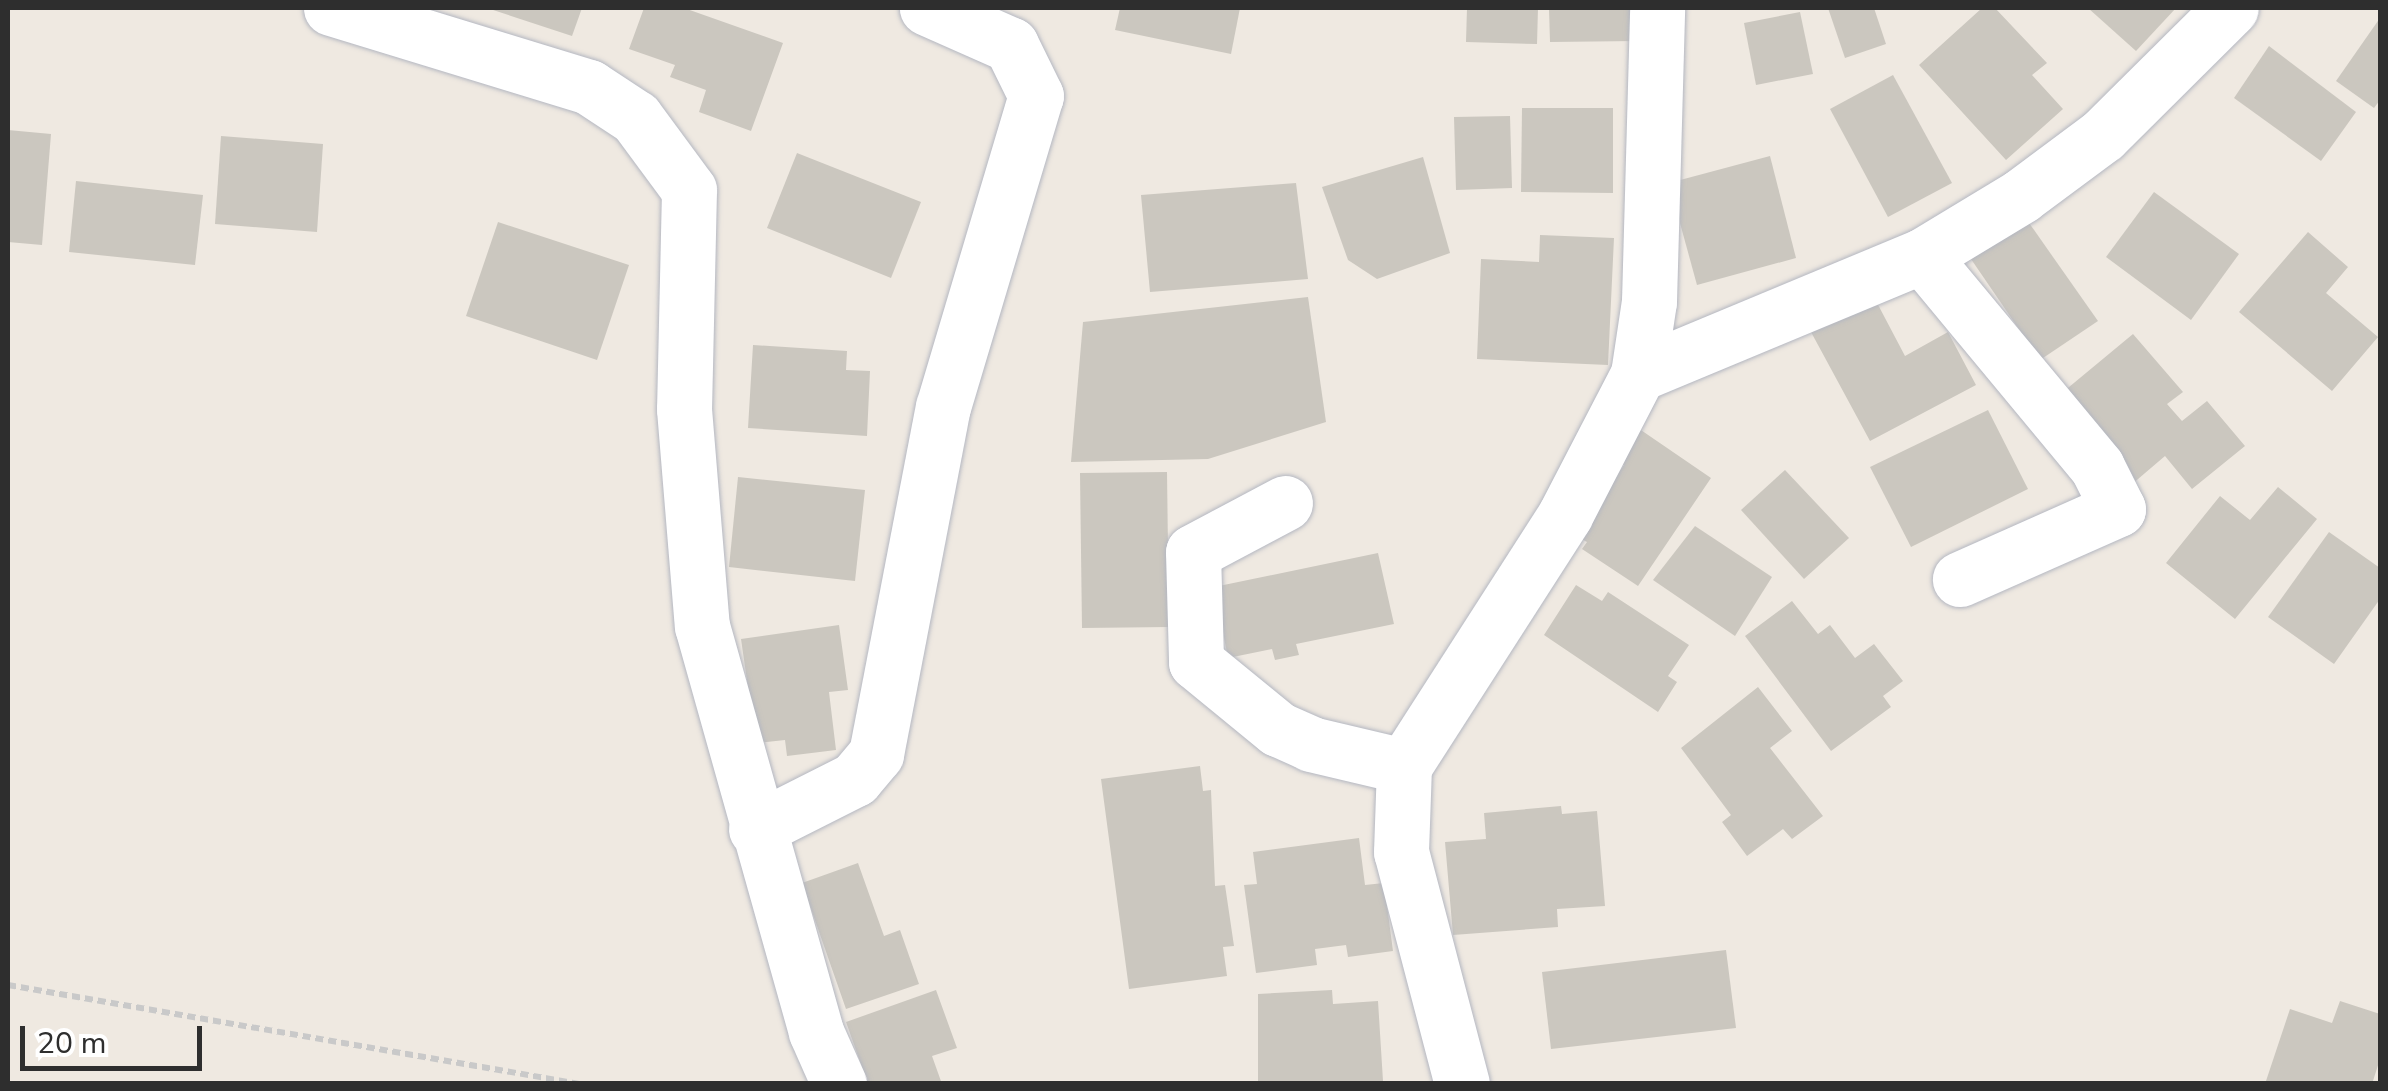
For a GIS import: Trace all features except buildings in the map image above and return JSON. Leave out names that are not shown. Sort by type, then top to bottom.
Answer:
[{"type":"street","points":[[331,8],[589,87],[636,118],[689,190],[684,409],[702,626],[816,1032],[839,1084]]},
{"type":"street","points":[[756,829],[855,779],[876,754],[943,407],[1036,96],[1011,44],[927,8]]},
{"type":"street","points":[[1462,1084],[1402,852],[1404,766],[1565,515],[1638,374],[1649,301],[1657,8]]},
{"type":"street","points":[[1638,374],[1922,256],[2021,196],[2103,135],[2231,8]]},
{"type":"street","points":[[1922,256],[2098,467],[2118,509],[1960,579]]},
{"type":"street","points":[[1285,503],[1193,552],[1196,662],[1278,729],[1311,744],[1404,766]]},
{"type":"path","points":[[8,985],[580,1084]]}]
